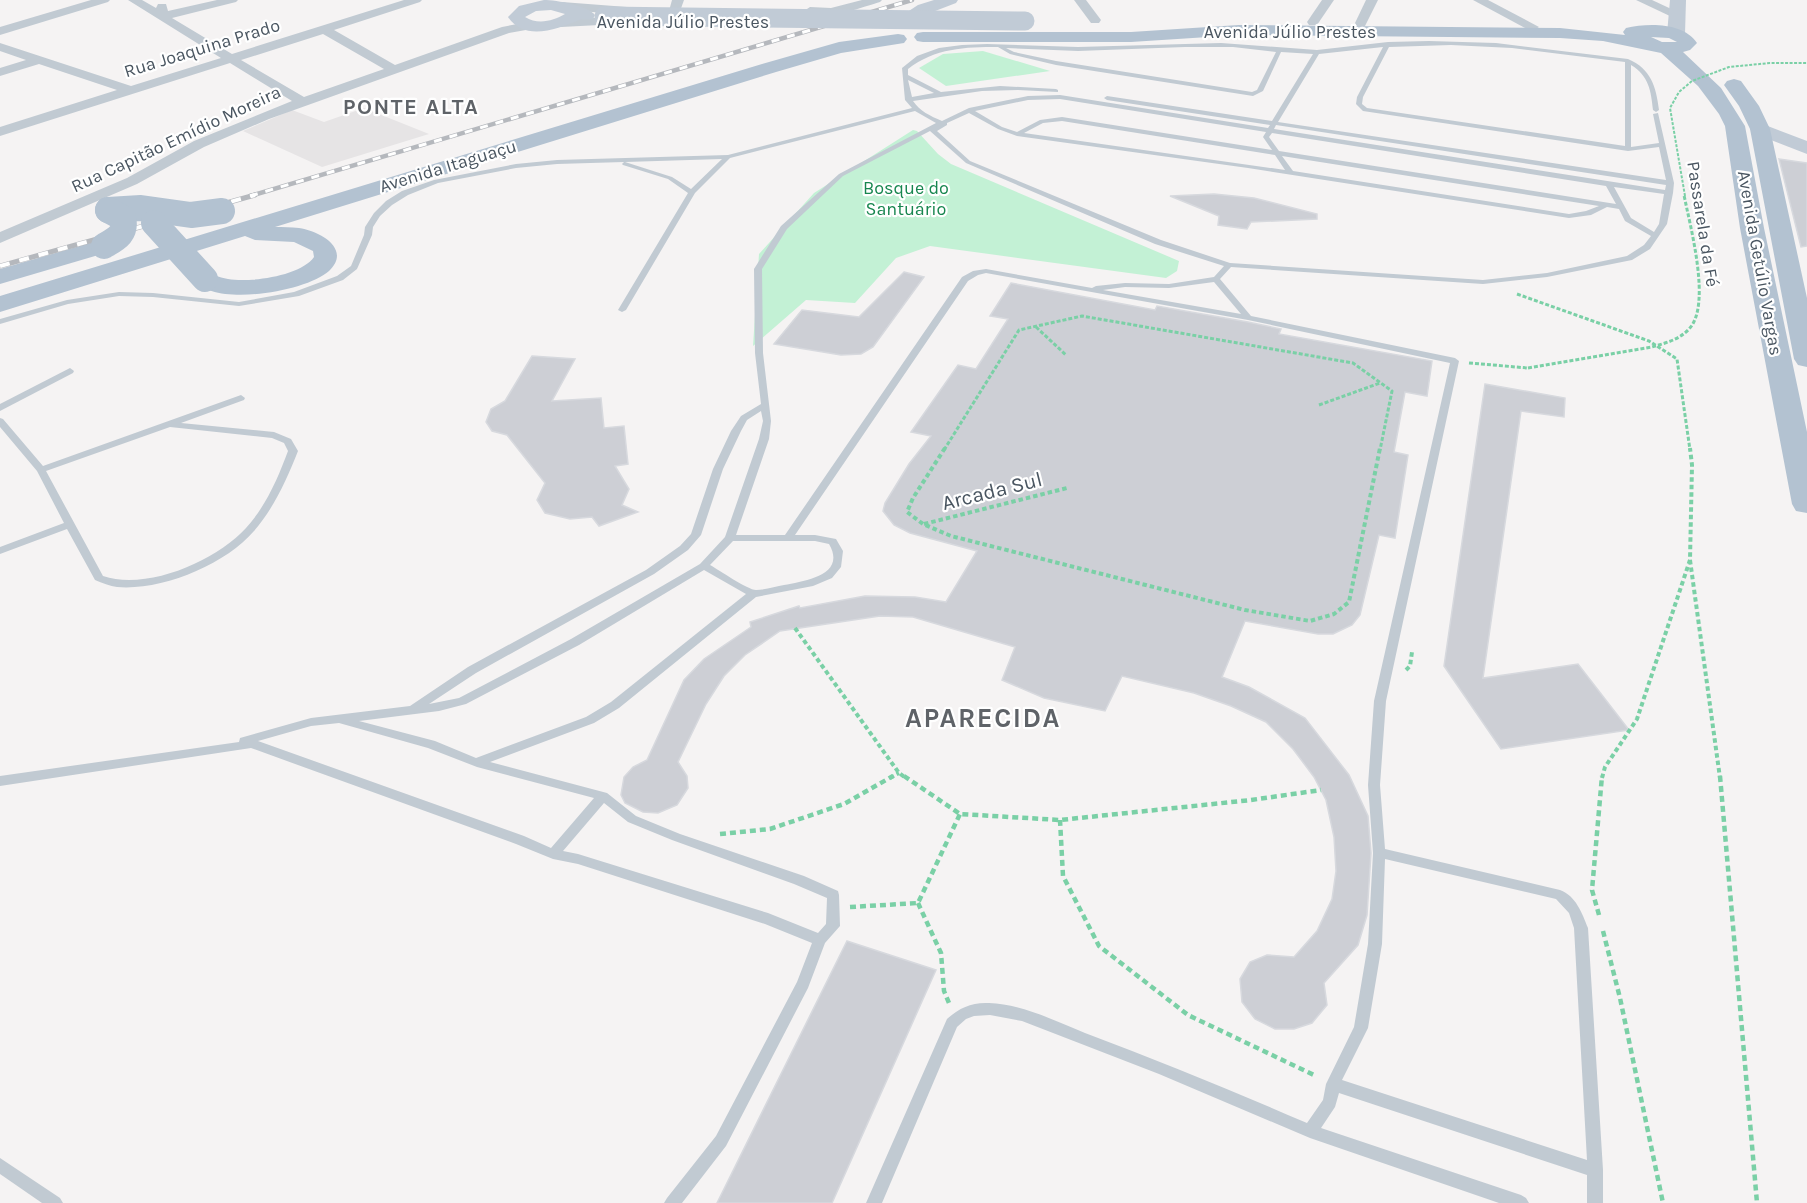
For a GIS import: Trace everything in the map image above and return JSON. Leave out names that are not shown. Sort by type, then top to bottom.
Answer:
[{"type":"main road","points":[[908,28],[924,9],[950,0]]},
{"type":"main road","points":[[1671,43],[1677,7]]},
{"type":"main road","points":[[517,14],[567,11]]},
{"type":"main road","name":"Avenida Júlio Prestes","points":[[567,11],[604,15],[1029,21]]},
{"type":"main road","points":[[1029,21],[1097,25]]},
{"type":"main road","name":"Avenida Júlio Prestes","points":[[908,28],[1313,22],[1374,30],[1533,27],[1642,33],[1639,37],[1642,40],[1671,43]]},
{"type":"main road","points":[[908,28],[1151,26]]},
{"type":"main road","name":"Avenida Júlio Prestes","points":[[1151,26],[1174,34],[1247,29],[1560,33],[1671,43]]},
{"type":"main road","name":"Avenida Itaguaçu","points":[[0,289],[781,54],[908,28]]},
{"type":"main road","name":"Avenida Itaguaçu","points":[[0,304],[815,54],[908,28]]},
{"type":"main road","points":[[1560,33],[1628,44],[1662,56],[1691,70]]},
{"type":"main road","name":"Avenida Getúlio Vargas","points":[[1671,43],[1732,117],[1739,140],[1748,204],[1800,440],[1807,504]]},
{"type":"main road","name":"Avenida Getúlio Vargas","points":[[1671,43],[1734,85],[1749,106],[1761,129],[1807,359]]},
{"type":"main road","points":[[468,139],[601,104],[626,101]]},
{"type":"main road","points":[[1761,129],[1807,148]]},
{"type":"main road","points":[[108,210],[131,211],[147,217],[205,279],[222,286],[269,286],[299,278],[323,262],[334,235],[346,215],[388,185]]},
{"type":"main road","points":[[1748,204],[1776,208]]},
{"type":"main road","points":[[108,210],[141,208],[191,215],[230,209]]},
{"type":"main road","points":[[0,277],[104,246],[120,237],[125,226],[123,218],[108,210]]},
{"type":"main road","points":[[187,246],[213,243],[244,235],[274,232],[334,235]]},
{"type":"street","points":[[0,31],[104,0]]},
{"type":"street","points":[[134,0],[301,101]]},
{"type":"street","points":[[162,0],[163,16]]},
{"type":"street","points":[[163,16],[232,0]]},
{"type":"street","name":"Rua Joaquina Prado","points":[[0,132],[324,29],[372,9],[416,0]]},
{"type":"street","points":[[567,11],[577,6],[608,10],[676,5],[831,12],[876,0]]},
{"type":"street","points":[[1080,0],[1097,25]]},
{"type":"street","points":[[1313,22],[1327,0]]},
{"type":"street","points":[[1372,0],[1374,30]]},
{"type":"street","points":[[1479,0],[1533,27]]},
{"type":"street","points":[[1642,0],[1677,7]]},
{"type":"street","name":"Avenida Júlio Prestes","points":[[567,11],[576,24],[604,21],[772,23],[831,12]]},
{"type":"street","name":"Rua Capitão Emídio Moreira","points":[[0,238],[132,181],[224,133],[301,101],[393,69],[517,14]]},
{"type":"street","points":[[324,29],[393,69]]},
{"type":"street","points":[[0,47],[129,90]]},
{"type":"street","points":[[0,72],[39,60]]},
{"type":"street","points":[[0,248],[64,218],[108,210]]},
{"type":"lane","points":[[1374,30],[1359,104],[1365,110],[1628,149],[1663,145]]},
{"type":"lane","points":[[945,124],[924,117],[908,100],[905,68],[911,62],[934,51],[998,46],[1078,49],[1222,45],[1317,52],[1374,30],[1628,61],[1647,73],[1653,83],[1656,112],[1670,183],[1669,193],[1663,224],[1647,247],[1629,258],[1547,275],[1483,282],[1229,265],[1158,242],[968,162],[933,131],[945,124],[969,110],[1028,98],[1060,97],[1267,134],[1669,193]]},
{"type":"lane","points":[[998,46],[1012,53],[1056,63],[1253,94],[1260,91],[1279,51]]},
{"type":"lane","points":[[1233,164],[1267,134],[1317,52]]},
{"type":"lane","points":[[1628,61],[1628,149]]},
{"type":"lane","points":[[905,76],[939,93]]},
{"type":"lane","points":[[908,100],[939,93],[982,88],[1023,87],[1274,122],[1670,183]]},
{"type":"lane","points":[[1023,87],[1028,98]]},
{"type":"lane","points":[[0,322],[67,302],[119,294],[239,304],[296,294],[340,278],[354,267],[368,235],[369,226],[389,203],[405,193],[436,181],[485,171],[557,162],[728,157],[916,109]]},
{"type":"lane","points":[[969,110],[1000,128],[1017,134],[1233,164],[1569,216],[1588,213],[1604,206]]},
{"type":"lane","points":[[1017,134],[1042,121],[1062,118],[1621,207]]},
{"type":"lane","points":[[244,741],[286,728],[335,719],[412,710],[462,701],[575,642],[704,566],[730,538],[764,439],[765,405],[759,353],[758,269],[767,252],[784,228],[841,175],[896,145],[945,124]]},
{"type":"lane","points":[[1267,134],[1292,173]]},
{"type":"lane","points":[[622,310],[692,192],[728,157]]},
{"type":"lane","points":[[604,160],[636,166],[662,175],[692,192]]},
{"type":"lane","points":[[1609,184],[1628,219],[1655,236]]},
{"type":"lane","points":[[1084,289],[1125,285],[1169,286],[1216,279],[1229,265]]},
{"type":"lane","points":[[788,538],[965,279],[976,273],[986,271],[1248,318],[1455,361],[1380,701],[1374,785],[1379,852],[1375,944],[1366,1008],[1361,1028],[1332,1084],[1330,1102],[1310,1131]]},
{"type":"lane","points":[[1216,279],[1248,318]]},
{"type":"lane","points":[[0,408],[70,371]]},
{"type":"lane","points":[[41,470],[241,398]]},
{"type":"lane","points":[[412,710],[472,670],[650,572],[684,548],[696,535],[718,469],[736,431],[744,418],[765,405]]},
{"type":"lane","points":[[0,421],[41,470],[99,578],[109,584],[126,586],[155,581],[211,559],[231,548],[264,512],[293,451],[288,441],[274,435],[247,430],[169,424]]},
{"type":"lane","points":[[0,551],[70,524]]},
{"type":"lane","points":[[477,763],[590,720],[615,705],[753,594],[813,583],[828,576],[836,567],[838,551],[832,541],[815,538],[730,538]]},
{"type":"lane","points":[[704,566],[753,594]]},
{"type":"lane","points":[[335,719],[431,744],[477,763],[603,796],[632,819],[832,895],[833,926],[820,940],[803,984],[721,1141],[672,1203]]},
{"type":"lane","points":[[0,781],[247,745],[244,741]]},
{"type":"lane","points":[[244,741],[554,854],[768,919],[820,940]]},
{"type":"lane","points":[[554,854],[603,796]]},
{"type":"lane","points":[[1379,852],[1560,895],[1574,910],[1581,928],[1595,1203]]},
{"type":"lane","points":[[874,1203],[952,1023],[961,1015],[973,1010],[990,1009],[1022,1015],[1164,1069],[1310,1131],[1521,1203]]},
{"type":"lane","points":[[1332,1084],[1595,1170]]},
{"type":"lane","points":[[0,1165],[55,1203]]},
{"type":"path","name":"Passarela da Fé","points":[[1528,368],[1638,350],[1664,343],[1683,335],[1695,322],[1701,308],[1701,289],[1670,108],[1673,98],[1681,87],[1711,72],[1749,64],[1807,63]]},
{"type":"path","points":[[1483,282],[1649,341],[1677,359],[1692,465],[1690,560],[1723,800],[1757,1203]]},
{"type":"path","points":[[1082,316],[1353,363],[1381,383],[1392,391],[1349,602],[1334,614],[1310,621],[1245,610],[951,536],[923,524],[907,512],[913,498],[1019,330],[1082,316]]},
{"type":"path","points":[[1035,326],[1066,355]]},
{"type":"path","points":[[1319,405],[1381,383]]},
{"type":"path","name":"Arcada Sul","points":[[923,524],[1067,488]]},
{"type":"path","points":[[1663,1203],[1620,998],[1592,890],[1600,789],[1605,767],[1637,719],[1690,560]]},
{"type":"path","points":[[795,628],[899,773],[960,813],[1060,819],[1251,800],[1321,790]]},
{"type":"path","points":[[676,837],[770,830],[844,804],[899,773]]},
{"type":"path","points":[[918,903],[960,813]]},
{"type":"path","points":[[1060,819],[1063,876],[1099,946],[1188,1015],[1332,1084]]},
{"type":"path","points":[[834,908],[918,903]]},
{"type":"path","points":[[918,903],[940,950],[944,969],[942,987],[947,1000],[961,1015]]},
{"type":"shaded area","points":[[364,108],[429,134],[322,167],[243,131],[292,110],[324,122]]},
{"type":"green space","points":[[983,51],[1050,71],[946,86],[919,68],[943,54]]},
{"type":"green space","name":"Bosque do Santuário","points":[[913,130],[917,131],[938,154],[951,164],[1179,261],[1177,271],[1166,278],[930,246],[896,258],[855,303],[806,300],[753,346],[759,254],[814,193]]},
{"type":"building","points":[[1779,159],[1807,163],[1807,246],[1801,247]]},
{"type":"building","points":[[1214,194],[1254,198],[1317,214],[1317,219],[1251,222],[1247,229],[1218,225],[1219,216],[1170,196]]},
{"type":"building","points":[[904,272],[924,277],[873,347],[861,354],[841,355],[774,344],[802,310],[859,317]]},
{"type":"building","points":[[1011,283],[1155,310],[1157,306],[1248,322],[1281,329],[1279,334],[1432,361],[1427,396],[1405,392],[1394,452],[1408,455],[1395,538],[1379,535],[1360,615],[1352,625],[1333,634],[1318,634],[1245,621],[1222,677],[1249,687],[1305,718],[1349,775],[1368,816],[1371,853],[1367,915],[1358,945],[1324,983],[1327,1005],[1312,1023],[1294,1029],[1275,1029],[1255,1019],[1242,1002],[1240,979],[1250,962],[1267,955],[1294,957],[1317,931],[1332,899],[1336,871],[1334,837],[1326,800],[1314,777],[1293,749],[1266,722],[1194,693],[1122,676],[1105,711],[1044,698],[1002,680],[1015,647],[913,617],[880,616],[780,631],[745,655],[724,676],[706,704],[678,762],[687,776],[688,788],[677,805],[658,813],[643,812],[625,803],[621,795],[624,777],[633,767],[647,760],[684,680],[704,659],[751,627],[750,622],[799,606],[800,608],[865,596],[915,597],[946,602],[977,551],[910,533],[894,525],[883,511],[885,503],[909,464],[931,436],[911,432],[958,365],[976,369],[1008,319],[990,316]]},
{"type":"building","points":[[532,356],[575,359],[552,401],[601,398],[604,428],[624,426],[628,464],[615,466],[629,489],[622,505],[638,512],[599,526],[592,517],[570,519],[545,513],[537,500],[545,483],[507,435],[492,431],[486,422],[491,409],[505,401]]},
{"type":"building","points":[[1485,384],[1565,398],[1564,417],[1521,411],[1483,678],[1578,664],[1629,730],[1501,749],[1444,666]]},
{"type":"building","points":[[847,941],[936,970],[832,1203],[717,1203]]},
{"type":"railway","points":[[250,196],[912,0]]},
{"type":"railway","points":[[0,266],[255,195]]},
{"type":"district","name":"PONTE ALTA","points":[[411,106]]},
{"type":"district","name":"APARECIDA","points":[[983,718]]}]
